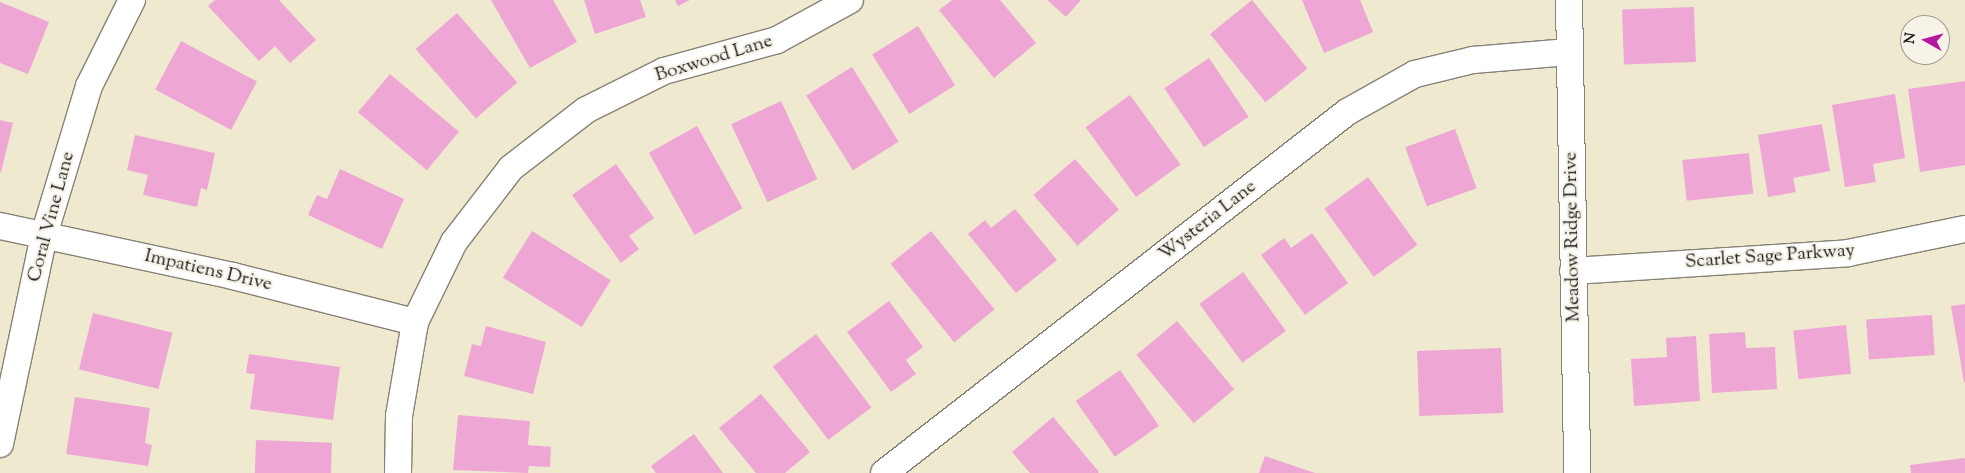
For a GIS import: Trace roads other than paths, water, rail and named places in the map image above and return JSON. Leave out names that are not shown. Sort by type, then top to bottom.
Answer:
[{"type":"street","name":"Coral Vine Lane","points":[[0,444],[44,235],[90,86],[132,0]]},
{"type":"street","name":"Boxwood Lane","points":[[398,473],[399,416],[415,322],[454,242],[511,168],[586,110],[664,72],[777,40],[850,0]]},
{"type":"street","name":"Meadow Ridge Drive","points":[[1568,0],[1577,473]]},
{"type":"street","name":"Wysteria Lane","points":[[884,473],[1346,112],[1415,74],[1473,60],[1569,52]]},
{"type":"street","name":"Impatiens Drive","points":[[0,226],[234,276],[415,322]]},
{"type":"street","name":"Scarlet Sage Parkway","points":[[1573,271],[1848,253],[1965,229]]}]
